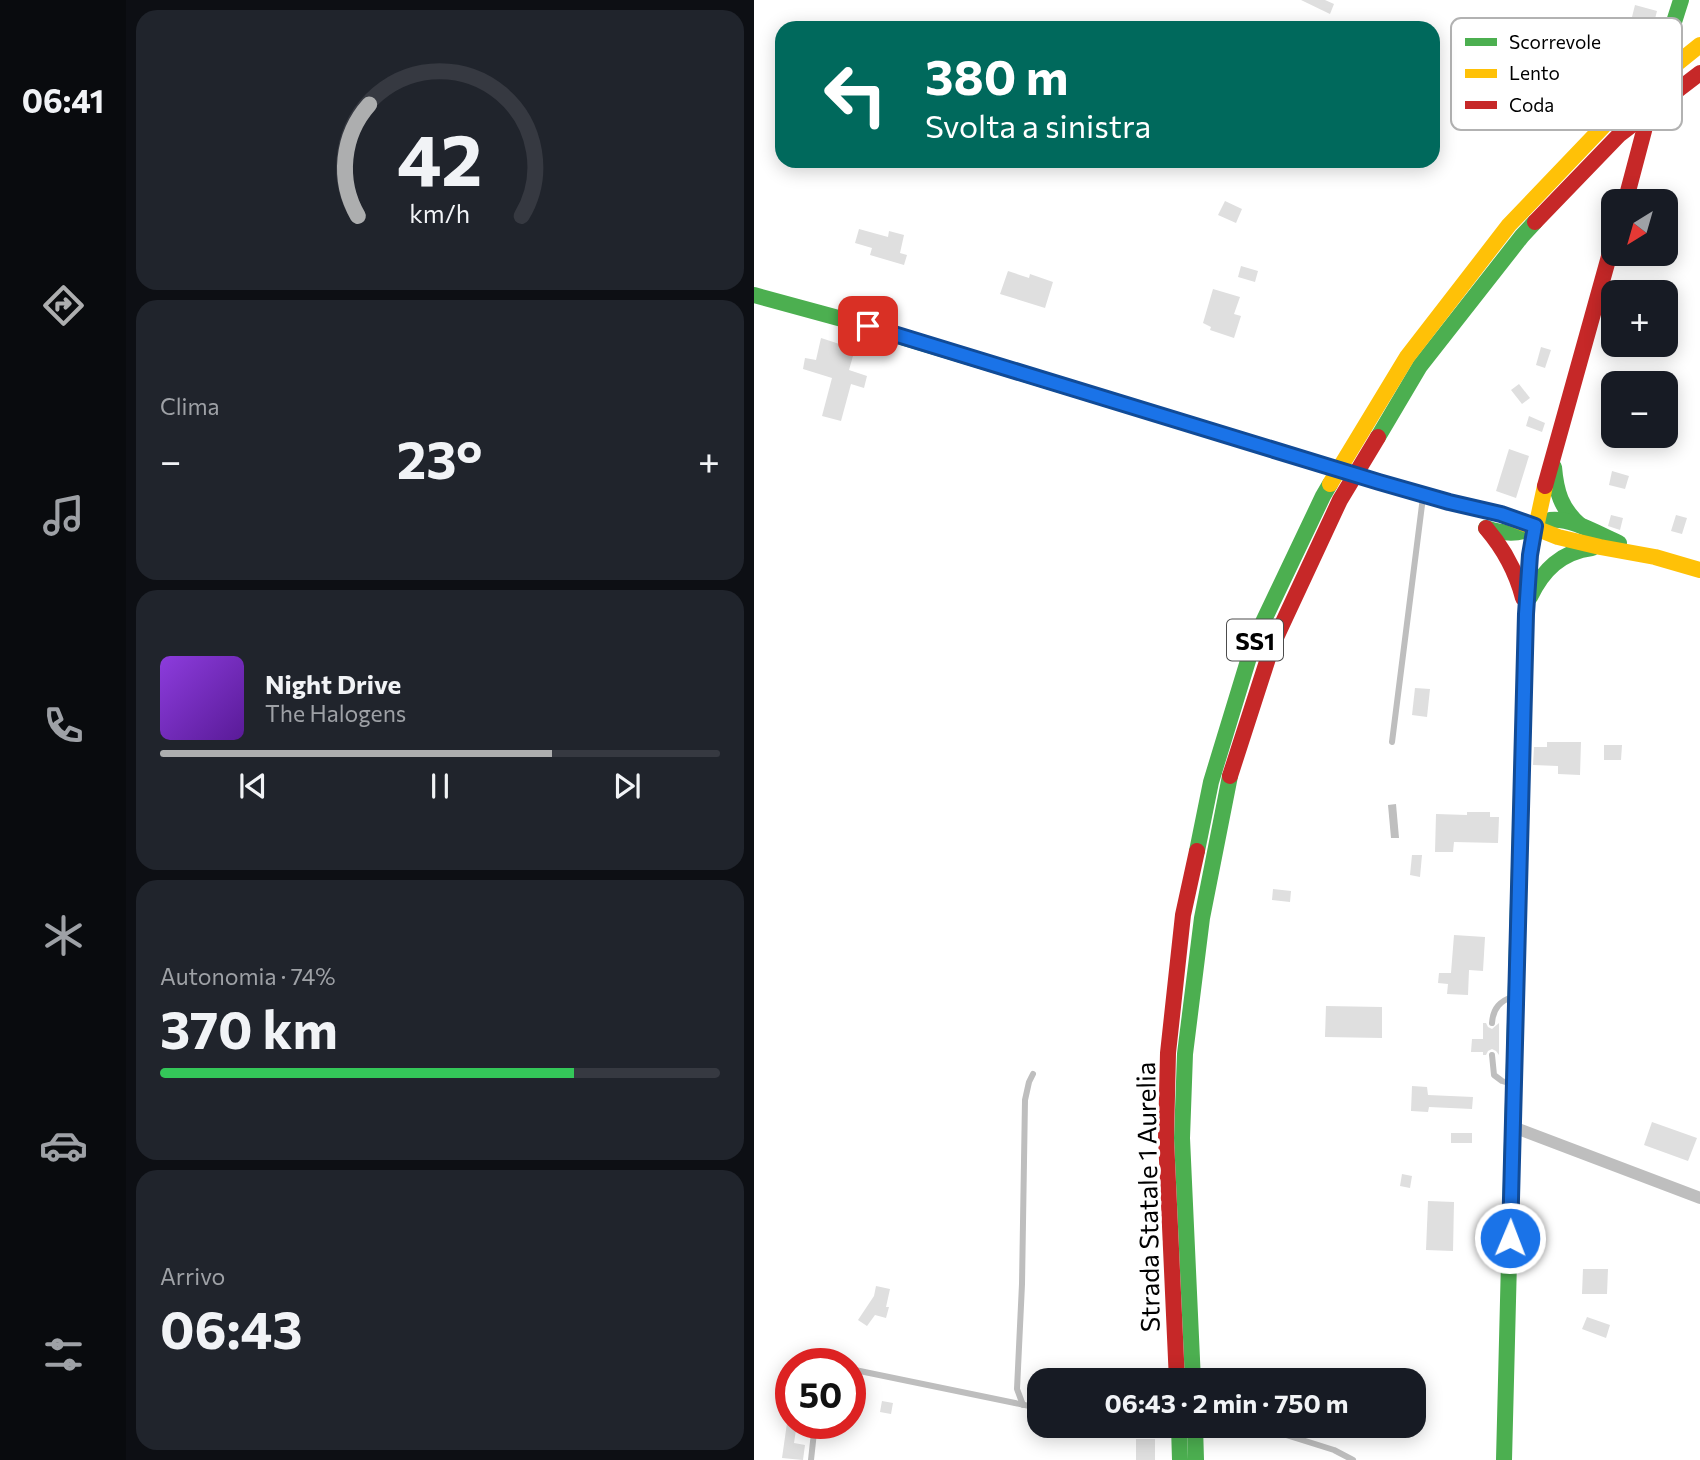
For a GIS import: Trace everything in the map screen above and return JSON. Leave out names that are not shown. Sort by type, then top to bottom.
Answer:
[{"type":"main road","points":[[1676,18],[1681,0]]},
{"type":"main road","name":"Strada Statale 1 Aurelia","points":[[1682,60],[1700,46]]},
{"type":"main road","name":"Strada Statale 1 Aurelia","points":[[1682,87],[1700,73]]},
{"type":"main road","name":"Strada Statale 1 Aurelia","points":[[1176,1368],[1166,1138],[1170,1039],[1183,915],[1211,782],[1254,641],[1323,496],[1407,358],[1509,225],[1600,130]]},
{"type":"main road","name":"Strada Statale 1 Aurelia","points":[[1192,1368],[1182,1138],[1185,1054],[1202,918],[1227,785],[1272,646],[1340,500],[1420,366],[1522,236],[1626,130]]},
{"type":"main road","points":[[1628,189],[1645,130]]},
{"type":"main road","points":[[1504,1460],[1526,614],[1530,555],[1553,453],[1606,266]]},
{"type":"main road","points":[[754,295],[842,319],[1379,482],[1501,514],[1558,537],[1655,557],[1700,570]]},
{"type":"main road","points":[[1553,453],[1561,504],[1582,527]]},
{"type":"main road","points":[[1449,502],[1486,528],[1497,532],[1518,534],[1551,520],[1566,522],[1655,557]]},
{"type":"main road","points":[[1486,528],[1504,550],[1514,568],[1526,614]]},
{"type":"main road","points":[[1526,614],[1534,587],[1552,564],[1570,553],[1600,547]]},
{"type":"main road","points":[[1179,1438],[1180,1460]]},
{"type":"main road","points":[[1195,1438],[1196,1460]]},
{"type":"street","points":[[1513,1127],[1700,1198]]},
{"type":"lane","points":[[1392,742],[1424,495]]},
{"type":"lane","points":[[1492,1023],[1502,1001],[1516,996]]},
{"type":"lane","points":[[1492,1055],[1494,1075],[1502,1082],[1514,1084]]},
{"type":"lane","points":[[1023,1405],[1016,1389],[1022,1284],[1025,1100],[1033,1074]]},
{"type":"lane","points":[[866,1372],[1027,1406]]},
{"type":"lane","points":[[1296,1438],[1334,1450],[1352,1460]]},
{"type":"lane","points":[[811,1460],[813,1439]]},
{"type":"shaded area","points":[[1396,804],[1399,838],[1391,838],[1388,805]]},
{"type":"building","points":[[1301,0],[1325,0],[1334,4],[1330,14]]},
{"type":"building","points":[[1635,5],[1657,11],[1655,18],[1632,18]]},
{"type":"building","points":[[1225,201],[1242,209],[1236,223],[1218,215]]},
{"type":"building","points":[[859,229],[888,237],[889,231],[904,235],[900,253],[907,255],[904,265],[870,255],[872,248],[855,243]]},
{"type":"building","points":[[1241,266],[1258,271],[1255,282],[1238,277]]},
{"type":"building","points":[[1008,271],[1029,278],[1030,274],[1053,282],[1045,308],[1000,294]]},
{"type":"building","points":[[1213,289],[1240,297],[1234,314],[1241,316],[1234,338],[1210,330],[1211,327],[1203,323]]},
{"type":"building","points":[[821,338],[855,349],[849,370],[867,376],[864,388],[851,384],[841,421],[822,416],[832,378],[803,369],[805,358],[816,360]]},
{"type":"building","points":[[1541,347],[1551,350],[1545,368],[1536,365]]},
{"type":"building","points":[[1519,384],[1530,398],[1522,404],[1511,390]]},
{"type":"building","points":[[1529,416],[1545,423],[1542,432],[1526,426]]},
{"type":"building","points":[[1509,449],[1529,456],[1516,498],[1496,491]]},
{"type":"building","points":[[1612,471],[1629,476],[1625,489],[1609,485]]},
{"type":"building","points":[[1611,515],[1623,518],[1620,530],[1608,526]]},
{"type":"building","points":[[1676,515],[1687,518],[1682,534],[1671,531]]},
{"type":"building","points":[[1415,688],[1430,689],[1427,717],[1412,715]]},
{"type":"building","points":[[1547,742],[1581,742],[1580,775],[1558,774],[1558,766],[1533,765],[1534,747],[1547,747]]},
{"type":"building","points":[[1604,745],[1622,745],[1621,760],[1604,760]]},
{"type":"building","points":[[1467,812],[1490,812],[1490,817],[1499,817],[1498,843],[1454,842],[1453,852],[1435,852],[1436,814],[1467,815]]},
{"type":"building","points":[[1412,855],[1422,855],[1420,877],[1410,875]]},
{"type":"building","points":[[1273,889],[1291,891],[1290,902],[1272,900]]},
{"type":"building","points":[[1454,935],[1485,937],[1483,971],[1469,970],[1468,995],[1447,994],[1448,984],[1438,983],[1439,973],[1451,973]]},
{"type":"building","points":[[1326,1006],[1382,1007],[1382,1038],[1325,1037]]},
{"type":"building","points":[[1483,1023],[1492,1029],[1499,1023],[1499,1055],[1492,1049],[1486,1055],[1483,1055],[1483,1052],[1471,1052],[1472,1039],[1483,1039]]},
{"type":"building","points":[[1412,1086],[1427,1087],[1428,1095],[1473,1097],[1472,1109],[1429,1107],[1428,1112],[1411,1111]]},
{"type":"building","points":[[1652,1122],[1697,1138],[1688,1161],[1644,1145]]},
{"type":"building","points":[[1451,1133],[1472,1133],[1472,1143],[1451,1143]]},
{"type":"building","points":[[1402,1174],[1412,1176],[1410,1188],[1400,1186]]},
{"type":"building","points":[[1428,1201],[1454,1202],[1453,1251],[1426,1250]]},
{"type":"building","points":[[1583,1269],[1608,1269],[1607,1294],[1582,1294]]},
{"type":"building","points":[[876,1286],[890,1289],[886,1307],[889,1307],[886,1318],[875,1315],[867,1326],[858,1320],[874,1296]]},
{"type":"building","points":[[1587,1317],[1610,1325],[1606,1338],[1582,1329]]},
{"type":"building","points":[[882,1401],[893,1403],[891,1414],[880,1412]]},
{"type":"building","points":[[785,1439],[795,1439],[794,1443],[805,1445],[803,1460],[782,1458]]},
{"type":"building","points":[[1136,1439],[1155,1439],[1155,1460],[1136,1460]]},
{"type":"traffic: fast","points":[[1675,18],[1681,0]]},
{"type":"traffic: fast","points":[[1378,437],[1420,366],[1535,222]]},
{"type":"traffic: fast","points":[[754,295],[1120,403]]},
{"type":"traffic: fast","points":[[1554,467],[1561,499],[1568,513],[1580,525]]},
{"type":"traffic: fast","points":[[1197,851],[1211,782],[1254,641],[1330,484]]},
{"type":"traffic: fast","points":[[1486,528],[1517,532],[1529,530],[1548,520],[1567,521],[1619,543]]},
{"type":"traffic: fast","points":[[1530,597],[1554,564],[1571,554],[1592,548]]},
{"type":"traffic: fast","points":[[1192,1368],[1182,1138],[1185,1054],[1202,918],[1230,776]]},
{"type":"traffic: fast","points":[[1504,1460],[1518,903]]},
{"type":"traffic: fast","points":[[1179,1438],[1180,1460]]},
{"type":"traffic: fast","points":[[1195,1438],[1196,1460]]},
{"type":"traffic: slow","points":[[1682,59],[1700,45]]},
{"type":"traffic: slow","points":[[1330,484],[1407,357],[1509,225],[1600,130]]},
{"type":"traffic: slow","points":[[1120,403],[1310,461]]},
{"type":"traffic: slow","points":[[1379,482],[1500,514],[1558,537],[1655,557],[1700,570]]},
{"type":"traffic: slow","points":[[1518,903],[1526,614],[1530,555],[1545,486]]},
{"type":"traffic: jam","points":[[1682,87],[1700,73]]},
{"type":"traffic: jam","points":[[1535,222],[1626,130]]},
{"type":"traffic: jam","points":[[1629,189],[1644,130]]},
{"type":"traffic: jam","points":[[1545,486],[1606,266]]},
{"type":"traffic: jam","points":[[1230,776],[1272,646],[1340,500],[1378,437]]},
{"type":"traffic: jam","points":[[1310,461],[1379,482]]},
{"type":"traffic: jam","points":[[1486,528],[1509,561],[1523,598]]},
{"type":"traffic: jam","points":[[1176,1368],[1166,1138],[1168,1053],[1183,915],[1197,851]]},
{"type":"route","points":[[868,326],[1379,482],[1501,514],[1535,526],[1526,614],[1510,1238]]}]
